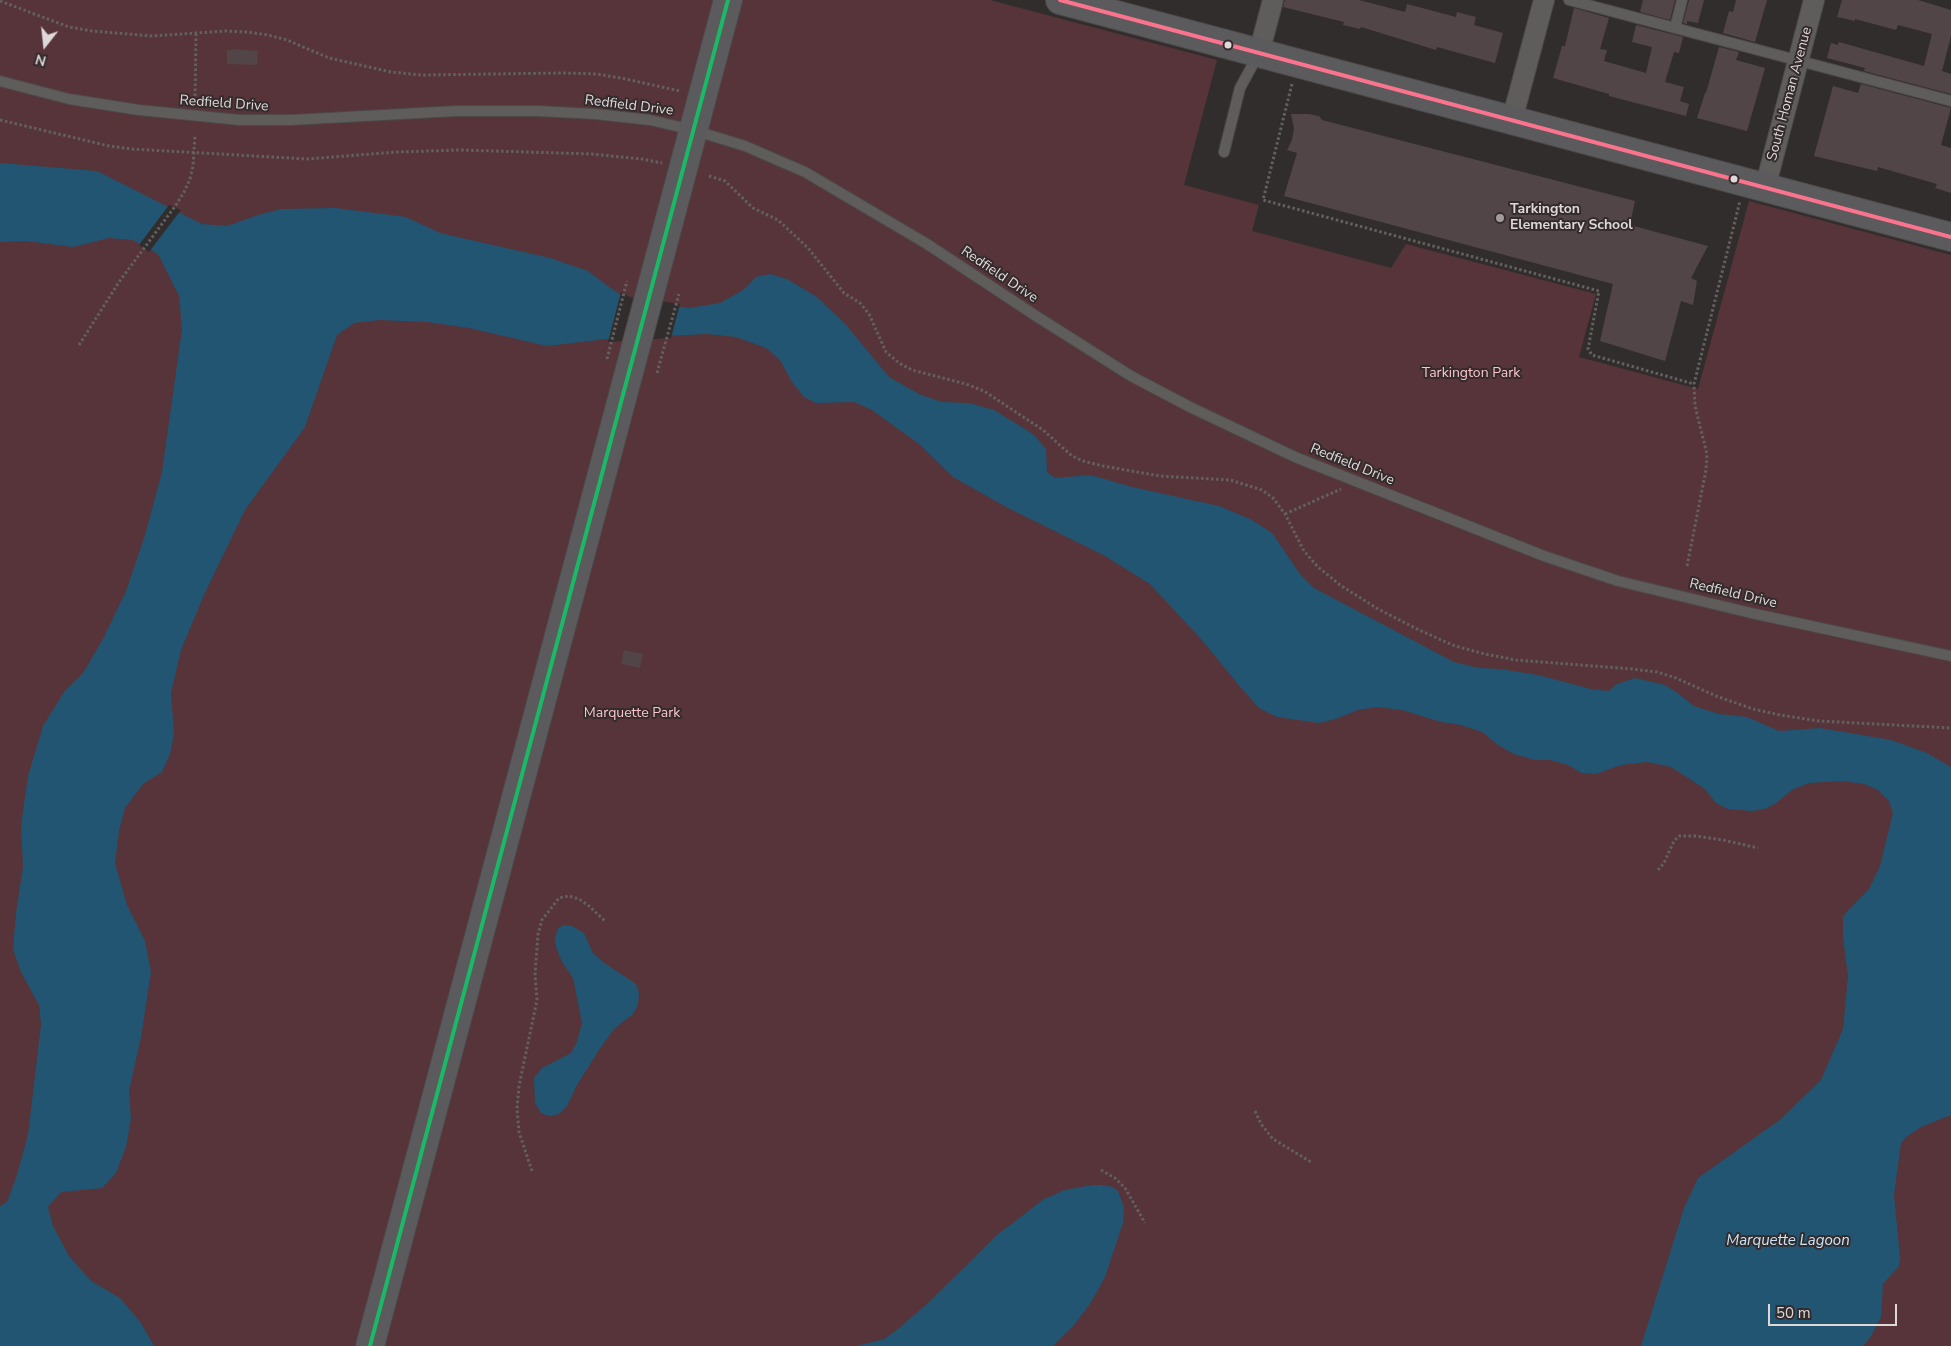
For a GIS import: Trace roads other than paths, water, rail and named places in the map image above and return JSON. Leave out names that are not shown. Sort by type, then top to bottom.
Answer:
[{"type":"main road","points":[[370,1346],[632,366],[640,284],[693,130],[728,0]]},
{"type":"main road","points":[[1060,0],[1512,120],[1754,192],[1951,237]]},
{"type":"street","points":[[1259,53],[1273,0]]},
{"type":"street","points":[[1512,120],[1544,0]]},
{"type":"street","name":"South Homan Avenue","points":[[1754,192],[1799,61],[1814,0]]},
{"type":"lane","points":[[1569,0],[1951,102]]},
{"type":"lane","points":[[1675,28],[1682,0]]},
{"type":"lane","points":[[1224,152],[1240,88],[1259,53]]},
{"type":"lane","name":"Redfield Drive","points":[[0,81],[69,99],[139,110],[240,120],[291,120],[456,111],[538,112],[595,114],[650,120],[693,130],[745,146],[805,172],[928,244],[1131,376],[1208,416],[1295,457],[1544,556],[1618,581],[1751,613],[1951,656]]},
{"type":"water","name":"Marquette Lagoon","points":[[0,163],[97,171],[202,224],[227,226],[281,209],[336,208],[406,217],[440,233],[550,258],[588,271],[629,300],[689,308],[720,303],[743,290],[756,277],[770,274],[787,279],[817,297],[846,325],[889,377],[921,395],[942,402],[969,403],[994,410],[1033,434],[1046,449],[1047,472],[1055,478],[1091,475],[1132,487],[1219,506],[1252,520],[1272,533],[1300,574],[1314,588],[1454,662],[1479,668],[1538,675],[1591,689],[1609,691],[1617,684],[1635,678],[1665,685],[1694,706],[1719,714],[1747,717],[1779,731],[1820,728],[1891,740],[1927,753],[1951,767],[1951,1115],[1921,1127],[1906,1137],[1901,1143],[1894,1195],[1900,1257],[1899,1266],[1883,1284],[1881,1317],[1871,1336],[1863,1346],[1641,1346],[1684,1208],[1698,1178],[1781,1119],[1821,1080],[1843,1029],[1848,976],[1843,937],[1843,916],[1869,889],[1880,866],[1893,813],[1889,801],[1878,790],[1864,784],[1842,781],[1809,783],[1792,790],[1765,809],[1752,811],[1728,809],[1716,803],[1705,789],[1671,767],[1647,762],[1621,765],[1596,774],[1582,773],[1568,765],[1550,760],[1535,760],[1514,754],[1498,745],[1482,732],[1402,710],[1377,707],[1358,710],[1336,719],[1319,723],[1277,717],[1259,708],[1200,638],[1150,584],[1105,556],[1008,508],[953,477],[919,444],[872,410],[854,402],[816,403],[804,397],[792,382],[780,360],[766,348],[736,337],[707,334],[606,339],[547,346],[469,328],[427,322],[379,320],[354,323],[337,335],[305,427],[245,510],[204,595],[181,650],[171,693],[174,734],[170,754],[162,772],[143,784],[125,808],[119,831],[115,863],[127,905],[145,941],[151,972],[141,1037],[129,1091],[131,1119],[126,1147],[116,1173],[102,1188],[61,1192],[48,1207],[53,1226],[69,1256],[91,1281],[120,1298],[141,1323],[154,1346],[0,1346],[0,1206],[7,1202],[28,1135],[41,1024],[39,1005],[21,972],[13,949],[23,867],[21,825],[28,776],[43,726],[64,692],[83,673],[103,639],[126,591],[145,535],[162,472],[182,329],[179,296],[158,254],[133,240],[109,238],[73,247],[26,241],[0,242]]},
{"type":"water","points":[[564,925],[572,926],[584,933],[593,953],[636,984],[639,993],[638,1005],[633,1014],[614,1029],[577,1085],[567,1106],[559,1114],[549,1116],[541,1113],[535,1103],[534,1078],[542,1068],[571,1053],[577,1042],[582,1023],[573,978],[562,962],[556,947],[555,938],[558,928]]},
{"type":"water","points":[[1092,1185],[1113,1187],[1118,1191],[1124,1207],[1123,1223],[1105,1277],[1090,1304],[1074,1325],[1053,1346],[856,1346],[884,1339],[898,1329],[928,1303],[997,1235],[1044,1199],[1065,1190]]},
{"type":"place","name":"Tarkington Elementary School","points":[[1500,218]]},
{"type":"park label","name":"Tarkington Park","points":[[1471,374]]},
{"type":"park label","name":"Marquette Park","points":[[632,714]]}]
